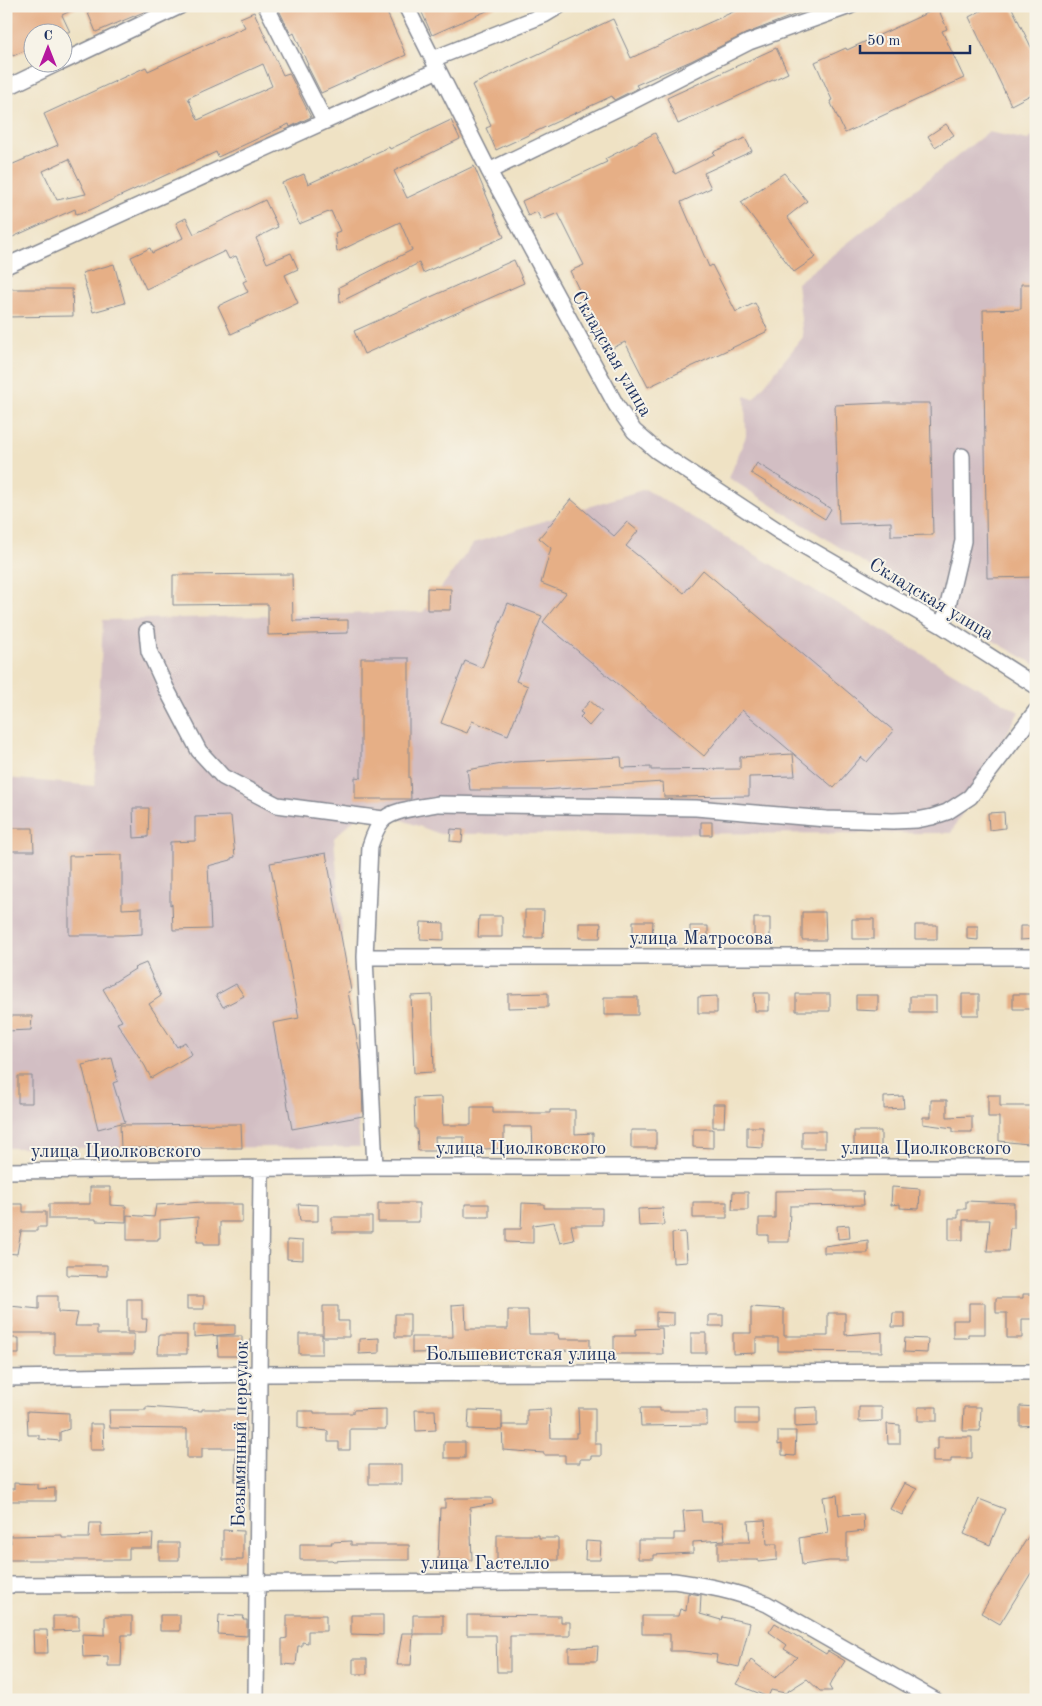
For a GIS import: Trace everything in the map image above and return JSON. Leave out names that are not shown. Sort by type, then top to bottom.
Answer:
[{"type":"street","points":[[72,57],[180,6]]},
{"type":"street","points":[[266,6],[324,120]]},
{"type":"street","name":"Складская улица","points":[[406,6],[489,171],[616,405],[634,431],[657,452],[780,532],[941,625],[1036,686]]},
{"type":"street","points":[[6,266],[324,120],[559,6]]},
{"type":"street","points":[[489,171],[749,42],[850,6]]},
{"type":"street","points":[[6,88],[40,72]]},
{"type":"street","points":[[941,625],[946,614],[964,541],[962,456]]},
{"type":"street","points":[[147,631],[150,651],[166,688],[199,750],[223,777],[277,806],[384,819],[403,811],[438,804],[696,808],[826,819],[917,820],[947,812],[970,797],[1036,711]]},
{"type":"street","points":[[375,1167],[365,957],[370,846],[375,831],[384,819]]},
{"type":"street","name":"улица Матросова","points":[[365,957],[1036,957]]},
{"type":"street","name":"улица Циолковского","points":[[6,1171],[375,1167],[1036,1167]]},
{"type":"street","name":"Безымянный переулок","points":[[256,1700],[261,1169]]},
{"type":"street","name":"Большевистская улица","points":[[6,1378],[259,1374],[1036,1372]]},
{"type":"street","name":"улица Гастелло","points":[[6,1584],[674,1581],[738,1593],[767,1604],[935,1700]]},
{"type":"shaded area","points":[[988,132],[1028,140],[1036,134],[1036,665],[946,614],[729,478],[746,436],[745,396],[753,399],[803,337],[797,283]]},
{"type":"shaded area","points":[[645,489],[1019,712],[951,833],[440,834],[367,807],[334,838],[360,1147],[6,1148],[6,778],[95,786],[103,620],[423,612],[474,543]]},
{"type":"building","points":[[6,6],[81,6],[62,15],[65,22],[22,22],[22,52],[13,56],[6,41]]},
{"type":"building","points":[[85,6],[158,6],[96,32]]},
{"type":"building","points":[[288,6],[384,6],[406,55],[321,93],[294,33],[291,35],[279,10]]},
{"type":"building","points":[[419,6],[498,6],[432,35]]},
{"type":"building","points":[[746,6],[818,6],[745,34],[691,61],[636,85],[638,88],[614,100],[612,96],[496,150],[486,128],[491,126],[472,85],[613,19],[631,58]]},
{"type":"building","points":[[990,6],[1011,6],[1036,57],[1036,92],[1011,105],[969,17]]},
{"type":"building","points":[[938,8],[947,29],[942,31],[964,78],[845,133],[815,62],[846,48],[847,50]]},
{"type":"building","points":[[254,12],[283,75],[289,73],[311,117],[290,127],[289,124],[218,157],[216,152],[90,210],[76,214],[75,209],[6,240],[6,167],[58,145],[44,114],[146,67],[148,71],[245,27],[240,18]],"holes":[[[263,64],[272,86],[198,120],[188,98]],[[69,159],[86,194],[57,200],[43,171]]]},
{"type":"building","points":[[776,48],[788,73],[678,124],[667,98]]},
{"type":"building","points":[[451,120],[460,139],[394,171],[407,198],[474,166],[504,237],[423,273],[419,263],[340,302],[339,287],[412,250],[400,222],[337,252],[335,233],[340,231],[331,211],[299,224],[282,183],[304,174],[308,184],[389,147],[390,149]]},
{"type":"building","points":[[946,124],[954,135],[935,147],[928,136]]},
{"type":"building","points":[[655,133],[675,174],[715,154],[713,152],[745,138],[752,151],[704,173],[711,188],[681,202],[709,267],[712,265],[736,312],[755,303],[768,331],[648,387],[625,342],[604,352],[591,322],[594,321],[570,271],[584,265],[558,213],[541,220],[537,212],[528,216],[522,201],[607,162],[605,159]]},
{"type":"building","points":[[784,173],[807,201],[787,217],[816,257],[794,272],[741,202]]},
{"type":"building","points":[[265,200],[278,227],[256,238],[267,263],[291,253],[298,269],[285,275],[298,303],[231,334],[218,306],[248,292],[243,282],[247,280],[236,256],[229,259],[225,251],[146,289],[131,257],[150,248],[152,253],[183,238],[176,223],[186,218],[194,234]]},
{"type":"building","points":[[514,260],[524,283],[364,354],[354,331]]},
{"type":"building","points":[[114,264],[125,303],[93,312],[82,273]]},
{"type":"building","points":[[1021,284],[1036,284],[1036,577],[987,578],[983,310],[1021,309]]},
{"type":"building","points":[[6,289],[72,289],[73,316],[6,317]]},
{"type":"building","points":[[930,403],[933,535],[891,536],[891,522],[839,524],[835,405]]},
{"type":"building","points":[[757,463],[831,509],[825,519],[751,473]]},
{"type":"building","points":[[571,499],[614,536],[627,522],[638,531],[626,546],[684,593],[703,570],[894,731],[867,762],[861,757],[834,788],[742,710],[704,756],[543,622],[566,593],[541,583],[551,548],[539,538]]},
{"type":"building","points":[[292,574],[293,621],[348,620],[348,633],[268,635],[268,604],[173,605],[173,575]]},
{"type":"building","points":[[427,588],[451,589],[450,610],[427,610]]},
{"type":"building","points":[[508,603],[542,616],[516,681],[528,686],[508,735],[472,721],[467,733],[441,723],[465,661],[482,668]]},
{"type":"building","points":[[361,658],[409,658],[409,778],[411,799],[355,799],[355,777],[361,778]]},
{"type":"building","points":[[590,701],[602,711],[589,726],[580,717],[583,714],[580,712]]},
{"type":"building","points":[[793,754],[795,776],[749,777],[749,796],[664,797],[663,782],[543,790],[470,790],[467,770],[514,762],[621,757],[622,768],[651,767],[651,770],[740,769],[740,757]]},
{"type":"building","points":[[133,808],[149,808],[148,837],[134,838]]},
{"type":"building","points":[[1004,812],[1005,828],[989,830],[988,813]]},
{"type":"building","points":[[231,816],[235,857],[231,858],[231,860],[208,866],[211,929],[173,930],[172,904],[170,905],[170,842],[195,841],[195,817]]},
{"type":"building","points":[[701,822],[712,822],[712,835],[701,835]]},
{"type":"building","points":[[6,828],[33,828],[34,851],[6,851]]},
{"type":"building","points":[[451,829],[463,830],[462,842],[450,841]]},
{"type":"building","points":[[326,853],[351,991],[348,992],[361,1060],[363,1116],[292,1129],[273,1023],[299,1018],[270,863]]},
{"type":"building","points":[[122,855],[122,909],[142,908],[142,934],[69,935],[69,856]]},
{"type":"building","points":[[525,910],[544,910],[543,938],[525,938]]},
{"type":"building","points":[[802,912],[825,912],[826,940],[802,940]]},
{"type":"building","points":[[479,916],[502,916],[502,937],[478,937]]},
{"type":"building","points":[[754,918],[770,918],[770,939],[754,939]]},
{"type":"building","points":[[852,919],[874,919],[874,939],[852,939]]},
{"type":"building","points":[[633,921],[653,921],[652,939],[633,938]]},
{"type":"building","points":[[421,922],[444,923],[444,940],[420,939]]},
{"type":"building","points":[[579,923],[601,923],[600,938],[579,938]]},
{"type":"building","points":[[915,925],[937,925],[937,939],[915,939]]},
{"type":"building","points":[[690,926],[708,926],[708,939],[690,939]]},
{"type":"building","points":[[967,926],[978,926],[978,940],[967,939]]},
{"type":"building","points":[[1020,926],[1036,926],[1036,939],[1020,940]]},
{"type":"building","points":[[146,963],[161,996],[149,1004],[177,1047],[185,1042],[192,1054],[151,1078],[117,1023],[122,1021],[103,989],[134,968]]},
{"type":"building","points":[[236,984],[244,996],[223,1007],[216,995]]},
{"type":"building","points":[[548,993],[548,1007],[508,1008],[508,994]]},
{"type":"building","points":[[754,993],[769,993],[769,1011],[755,1011]]},
{"type":"building","points":[[796,994],[830,994],[830,1011],[796,1011]]},
{"type":"building","points":[[962,994],[979,994],[979,1015],[962,1015]]},
{"type":"building","points":[[1013,994],[1031,994],[1031,1009],[1013,1009]]},
{"type":"building","points":[[432,995],[434,1072],[414,1073],[411,996]]},
{"type":"building","points":[[856,995],[878,995],[878,1011],[856,1010]]},
{"type":"building","points":[[717,996],[717,1013],[698,1013],[698,997]]},
{"type":"building","points":[[910,996],[936,996],[936,1012],[910,1012]]},
{"type":"building","points":[[604,997],[638,997],[638,1015],[604,1015]]},
{"type":"building","points":[[6,1016],[32,1016],[31,1030],[6,1031]]},
{"type":"building","points":[[112,1058],[118,1081],[113,1083],[125,1122],[98,1129],[82,1065]]},
{"type":"building","points":[[18,1076],[32,1076],[32,1103],[18,1103]]},
{"type":"building","points":[[988,1095],[1000,1095],[1000,1106],[1031,1106],[1028,1144],[999,1141],[999,1117],[988,1117]]},
{"type":"building","points":[[903,1096],[904,1108],[884,1109],[884,1097]]},
{"type":"building","points":[[442,1097],[443,1125],[471,1125],[471,1107],[493,1107],[493,1113],[550,1113],[550,1110],[575,1110],[575,1134],[593,1133],[593,1147],[533,1149],[532,1127],[504,1127],[504,1148],[464,1150],[464,1137],[435,1137],[436,1151],[418,1151],[414,1098]]},
{"type":"building","points":[[931,1100],[947,1100],[947,1117],[972,1116],[972,1132],[953,1132],[953,1128],[923,1124],[923,1117],[931,1117]]},
{"type":"building","points":[[713,1104],[725,1104],[724,1127],[713,1127]]},
{"type":"building","points":[[241,1124],[242,1148],[121,1148],[120,1125]]},
{"type":"building","points":[[747,1127],[763,1127],[763,1148],[747,1147]]},
{"type":"building","points":[[693,1129],[713,1129],[713,1148],[693,1147]]},
{"type":"building","points":[[631,1130],[656,1130],[656,1148],[631,1148]]},
{"type":"building","points":[[802,1131],[825,1131],[825,1148],[802,1148]]},
{"type":"building","points":[[854,1131],[881,1131],[881,1148],[854,1148]]},
{"type":"building","points":[[90,1187],[110,1187],[110,1205],[126,1206],[126,1222],[96,1221],[96,1219],[49,1219],[49,1204],[90,1204]]},
{"type":"building","points":[[892,1187],[920,1189],[919,1209],[900,1208],[900,1204],[891,1205]]},
{"type":"building","points":[[775,1191],[863,1191],[864,1205],[790,1206],[789,1242],[768,1242],[768,1235],[759,1235],[759,1218],[775,1218]]},
{"type":"building","points":[[733,1192],[748,1192],[748,1210],[732,1210]]},
{"type":"building","points":[[966,1201],[1014,1203],[1014,1228],[1010,1228],[1008,1251],[987,1251],[990,1220],[963,1220],[963,1240],[949,1240],[949,1218],[958,1218],[958,1209],[966,1209]]},
{"type":"building","points":[[203,1202],[203,1204],[242,1204],[242,1222],[220,1222],[220,1244],[197,1242],[198,1217],[160,1220],[160,1238],[158,1240],[127,1240],[127,1215],[154,1217],[156,1205]]},
{"type":"building","points":[[693,1202],[727,1202],[727,1218],[693,1218]]},
{"type":"building","points":[[378,1203],[419,1203],[419,1222],[378,1222]]},
{"type":"building","points":[[522,1203],[544,1204],[544,1208],[602,1208],[602,1225],[571,1225],[574,1240],[560,1243],[554,1222],[533,1225],[533,1243],[506,1242],[506,1229],[521,1229]]},
{"type":"building","points":[[6,1204],[23,1204],[23,1212],[46,1212],[46,1227],[37,1227],[37,1231],[21,1231],[17,1254],[6,1253]]},
{"type":"building","points":[[298,1204],[318,1205],[318,1221],[300,1221]]},
{"type":"building","points":[[465,1204],[489,1204],[489,1217],[465,1217]]},
{"type":"building","points":[[663,1208],[664,1225],[639,1226],[638,1209]]},
{"type":"building","points":[[332,1217],[372,1217],[372,1232],[332,1232]]},
{"type":"building","points":[[849,1225],[850,1238],[838,1239],[837,1226]]},
{"type":"building","points":[[685,1232],[687,1262],[673,1263],[672,1233]]},
{"type":"building","points":[[287,1240],[303,1241],[303,1260],[287,1259]]},
{"type":"building","points":[[868,1240],[868,1253],[824,1253],[824,1246]]},
{"type":"building","points":[[67,1265],[107,1265],[107,1276],[67,1275]]},
{"type":"building","points":[[1023,1294],[1036,1294],[1036,1319],[1022,1319],[1022,1338],[1007,1338],[1007,1313],[996,1313],[996,1298],[1023,1298]]},
{"type":"building","points":[[39,1296],[58,1296],[58,1312],[78,1313],[75,1326],[97,1326],[97,1334],[134,1334],[134,1354],[54,1354],[54,1333],[12,1333],[10,1306],[39,1309]]},
{"type":"building","points":[[187,1296],[204,1296],[204,1309],[187,1309]]},
{"type":"building","points":[[127,1299],[142,1299],[142,1319],[147,1319],[146,1332],[127,1332]]},
{"type":"building","points":[[969,1303],[985,1303],[985,1334],[968,1334],[968,1338],[953,1338],[953,1320],[969,1320]]},
{"type":"building","points":[[465,1304],[466,1329],[508,1329],[508,1310],[528,1310],[529,1334],[558,1334],[559,1339],[590,1339],[590,1352],[578,1352],[578,1350],[412,1353],[412,1337],[453,1337],[452,1305]]},
{"type":"building","points":[[323,1306],[338,1306],[338,1321],[349,1321],[349,1337],[323,1337]]},
{"type":"building","points":[[751,1307],[784,1309],[784,1336],[828,1336],[828,1313],[845,1313],[845,1335],[882,1332],[882,1352],[778,1351],[778,1338],[756,1338],[756,1353],[733,1354],[733,1333],[751,1333]]},
{"type":"building","points":[[656,1312],[674,1313],[674,1326],[656,1326]]},
{"type":"building","points":[[893,1313],[905,1313],[905,1327],[892,1327]]},
{"type":"building","points":[[395,1314],[410,1314],[410,1337],[395,1337]]},
{"type":"building","points":[[709,1315],[723,1315],[723,1326],[709,1326]]},
{"type":"building","points":[[194,1325],[235,1325],[235,1334],[194,1337]]},
{"type":"building","points":[[662,1328],[663,1354],[614,1354],[614,1336],[636,1336],[636,1329]]},
{"type":"building","points":[[691,1333],[706,1333],[706,1353],[691,1353]]},
{"type":"building","points":[[299,1334],[322,1334],[322,1354],[299,1354]]},
{"type":"building","points":[[159,1335],[187,1335],[187,1354],[158,1354]]},
{"type":"building","points":[[217,1336],[242,1336],[242,1356],[218,1356]]},
{"type":"building","points":[[6,1338],[19,1338],[19,1354],[6,1354]]},
{"type":"building","points":[[379,1338],[379,1353],[359,1354],[359,1339]]},
{"type":"building","points":[[905,1338],[928,1339],[927,1353],[904,1352]]},
{"type":"building","points":[[1020,1406],[1036,1407],[1036,1425],[1020,1426]]},
{"type":"building","points":[[146,1407],[202,1411],[202,1409],[246,1409],[246,1441],[249,1441],[249,1481],[235,1481],[236,1448],[202,1448],[202,1458],[187,1458],[187,1429],[110,1428],[109,1410],[146,1410]]},
{"type":"building","points":[[817,1407],[817,1426],[795,1427],[795,1408]]},
{"type":"building","points":[[859,1407],[882,1407],[882,1421],[859,1422]]},
{"type":"building","points":[[918,1407],[937,1407],[937,1421],[918,1421]]},
{"type":"building","points":[[964,1407],[981,1407],[980,1431],[963,1431]]},
{"type":"building","points":[[578,1408],[595,1408],[595,1444],[601,1444],[601,1456],[591,1456],[591,1459],[580,1459],[580,1463],[565,1463],[565,1455],[544,1455],[544,1453],[503,1450],[502,1425],[527,1425],[527,1410],[550,1409],[551,1438],[576,1438],[576,1433],[579,1433]]},
{"type":"building","points":[[640,1408],[660,1408],[660,1411],[707,1411],[707,1425],[641,1426]]},
{"type":"building","points":[[736,1408],[758,1408],[758,1424],[736,1424]]},
{"type":"building","points":[[386,1409],[386,1429],[350,1429],[350,1450],[339,1450],[339,1442],[328,1442],[328,1431],[298,1428],[298,1411],[353,1413],[353,1410]]},
{"type":"building","points":[[415,1410],[435,1410],[436,1430],[416,1431]]},
{"type":"building","points":[[469,1410],[502,1411],[502,1430],[468,1429]]},
{"type":"building","points":[[27,1411],[69,1413],[69,1429],[60,1432],[60,1441],[39,1439],[39,1435],[28,1435]]},
{"type":"building","points":[[90,1424],[103,1424],[104,1450],[90,1450]]},
{"type":"building","points":[[887,1424],[900,1425],[900,1444],[888,1444]]},
{"type":"building","points":[[778,1431],[796,1431],[795,1456],[782,1455],[782,1444],[778,1445]]},
{"type":"building","points":[[938,1437],[972,1437],[972,1458],[951,1458],[951,1462],[933,1462],[933,1449],[938,1449]]},
{"type":"building","points":[[444,1442],[465,1442],[465,1458],[444,1458]]},
{"type":"building","points":[[369,1465],[401,1465],[401,1484],[369,1484]]},
{"type":"building","points":[[14,1483],[37,1484],[37,1489],[55,1488],[55,1501],[6,1501],[6,1489],[14,1489]]},
{"type":"building","points":[[904,1483],[917,1489],[902,1515],[890,1509]]},
{"type":"building","points":[[837,1495],[839,1515],[863,1514],[864,1531],[847,1533],[847,1561],[829,1561],[802,1565],[799,1538],[828,1533],[823,1497]]},
{"type":"building","points":[[492,1498],[493,1504],[470,1508],[472,1560],[438,1560],[440,1508],[445,1508],[445,1499]]},
{"type":"building","points":[[979,1499],[1005,1509],[990,1545],[964,1534]]},
{"type":"building","points":[[701,1510],[702,1522],[723,1522],[725,1540],[693,1542],[693,1553],[654,1555],[654,1559],[638,1559],[638,1540],[674,1540],[674,1533],[685,1533],[683,1511]]},
{"type":"building","points":[[765,1520],[767,1544],[777,1544],[777,1560],[758,1562],[758,1560],[718,1560],[718,1542],[750,1542],[748,1521]]},
{"type":"building","points":[[90,1523],[101,1523],[101,1536],[153,1534],[152,1548],[129,1548],[129,1560],[6,1560],[6,1543],[11,1543],[10,1536],[62,1535],[62,1538],[89,1538]]},
{"type":"building","points":[[1036,1524],[1036,1565],[1000,1624],[981,1613]]},
{"type":"building","points":[[223,1530],[243,1531],[243,1560],[223,1560]]},
{"type":"building","points":[[497,1535],[539,1535],[539,1538],[558,1538],[558,1560],[497,1561]]},
{"type":"building","points":[[351,1541],[351,1545],[409,1545],[409,1560],[300,1560],[300,1544],[332,1544],[331,1542]]},
{"type":"building","points":[[586,1541],[601,1542],[600,1560],[585,1560]]},
{"type":"building","points":[[159,1543],[179,1543],[179,1560],[159,1560]]},
{"type":"building","points":[[688,1593],[701,1595],[700,1614],[721,1620],[722,1617],[750,1623],[739,1667],[716,1662],[717,1655],[670,1651],[670,1634],[642,1634],[642,1616],[678,1616],[680,1609],[686,1611]]},
{"type":"building","points":[[160,1615],[180,1615],[180,1631],[160,1631]]},
{"type":"building","points":[[219,1615],[244,1616],[243,1620],[247,1620],[247,1636],[218,1634]]},
{"type":"building","points":[[287,1615],[326,1615],[326,1631],[308,1631],[308,1643],[302,1642],[302,1646],[298,1646],[296,1665],[282,1664],[282,1639],[287,1638]]},
{"type":"building","points":[[351,1615],[383,1615],[383,1635],[351,1634]]},
{"type":"building","points":[[413,1615],[443,1615],[443,1634],[413,1634],[411,1665],[397,1665],[402,1633],[413,1633]]},
{"type":"building","points":[[467,1615],[561,1616],[561,1622],[570,1622],[570,1636],[510,1636],[510,1672],[497,1672],[496,1635],[467,1635]]},
{"type":"building","points":[[53,1616],[79,1616],[79,1630],[53,1631]]},
{"type":"building","points":[[105,1616],[132,1616],[132,1635],[122,1635],[121,1666],[108,1666],[108,1656],[83,1657],[82,1634],[105,1635]]},
{"type":"building","points":[[775,1623],[826,1654],[828,1651],[845,1661],[829,1686],[832,1691],[820,1691],[807,1679],[785,1693],[771,1690],[768,1697],[736,1684],[751,1660],[775,1678],[797,1657],[784,1649],[787,1645],[769,1632]]},
{"type":"building","points":[[33,1630],[47,1630],[48,1653],[34,1653]]},
{"type":"building","points":[[598,1646],[597,1661],[569,1661],[569,1648]]},
{"type":"building","points":[[353,1659],[367,1659],[367,1674],[353,1674]]}]
